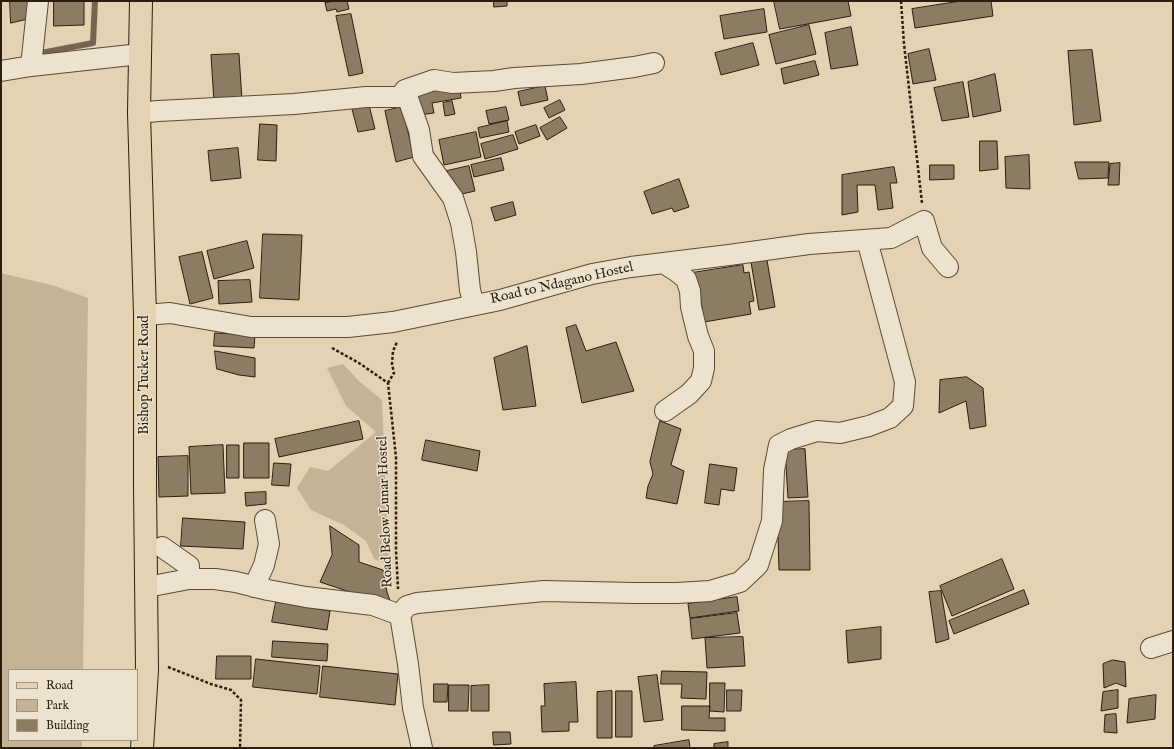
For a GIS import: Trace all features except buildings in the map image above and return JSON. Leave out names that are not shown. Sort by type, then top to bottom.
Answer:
[{"type":"main road","name":"Bishop Tucker Road","points":[[142,1],[139,113],[145,315],[145,486],[147,587],[147,670],[142,748]]},
{"type":"street","points":[[31,66],[38,1]]},
{"type":"street","points":[[1,71],[31,66],[140,54]]},
{"type":"street","points":[[139,113],[218,107],[294,104],[366,97],[400,97],[405,90],[434,80],[453,83],[494,81],[581,74],[654,63]]},
{"type":"street","points":[[405,90],[419,130],[423,156],[453,198],[461,223],[470,290],[474,305]]},
{"type":"street","points":[[924,221],[932,248],[948,267]]},
{"type":"street","name":"Road to Ndagano Hostel","points":[[145,315],[170,313],[252,327],[311,328],[393,322],[500,300],[592,274],[631,267],[664,264],[809,244],[891,238],[924,221]]},
{"type":"street","points":[[422,748],[413,708],[400,615],[407,606],[417,603],[544,591],[670,593],[710,591],[740,582],[758,565],[772,521],[774,470],[779,445],[791,439],[817,431],[840,433],[869,426],[890,418],[903,406],[905,382],[868,240]]},
{"type":"street","points":[[664,264],[686,279],[690,290],[691,307],[698,336],[704,351],[704,368],[701,381],[689,394],[665,411]]},
{"type":"street","points":[[254,587],[264,565],[269,544],[265,520]]},
{"type":"street","points":[[162,547],[189,566],[189,579]]},
{"type":"street","points":[[147,587],[189,579],[215,579],[306,597],[373,605],[400,615]]},
{"type":"street","points":[[1151,648],[1173,641]]},
{"type":"path","points":[[901,1],[904,44],[924,221]]},
{"type":"path","name":"Road Below Lunar Hostel","points":[[393,322],[399,337],[393,351],[392,364],[394,373],[388,383],[396,457],[396,550],[400,615]]},
{"type":"path","points":[[311,328],[333,349],[359,363],[388,383]]},
{"type":"path","points":[[147,670],[162,664],[211,684],[231,690],[241,700],[240,748]]},
{"type":"green space","points":[[1,273],[55,286],[88,298],[83,669],[8,669],[8,741],[82,741],[82,748],[1,748]]},
{"type":"green space","points":[[343,364],[360,382],[382,400],[388,544],[391,565],[374,559],[366,541],[344,525],[311,510],[297,488],[310,467],[328,471],[376,432],[346,406],[327,368]]},
{"type":"waterway","points":[[36,54],[93,43],[95,1]]}]
